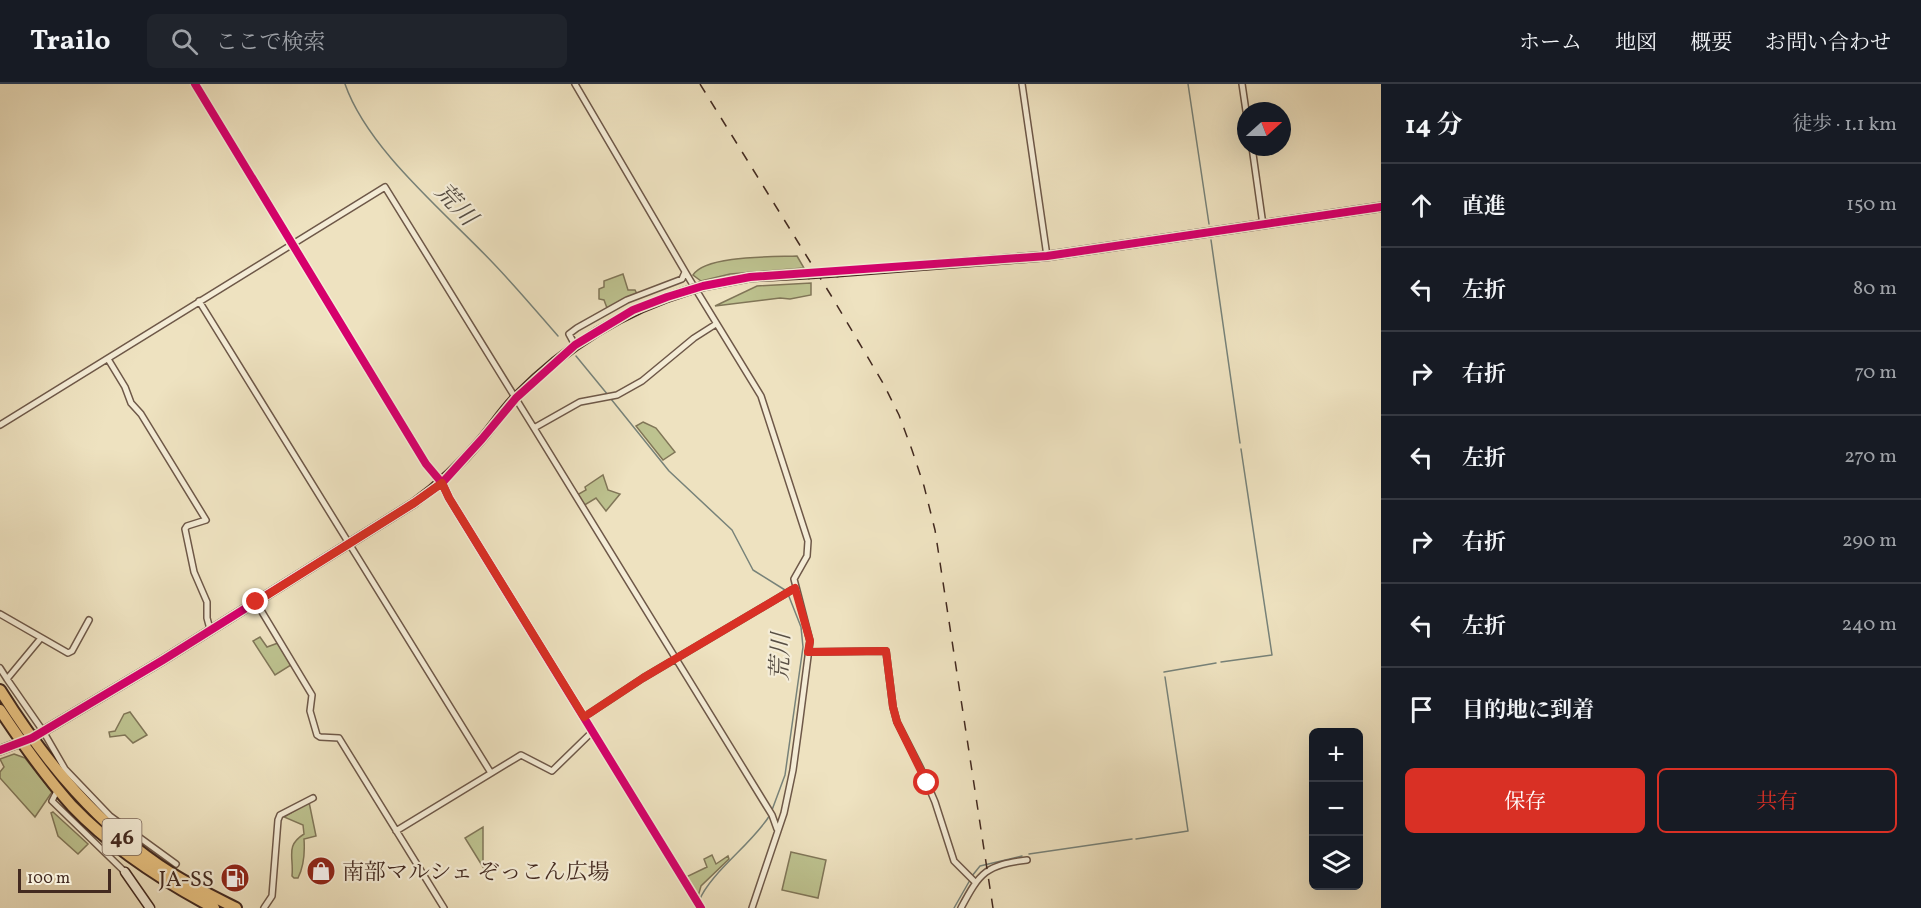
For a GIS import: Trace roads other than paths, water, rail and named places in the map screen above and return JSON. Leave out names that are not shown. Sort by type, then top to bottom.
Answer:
[{"type":"highway","name":"46","points":[[0,690],[27,740],[73,806],[126,852],[167,882],[214,908]]},
{"type":"highway","name":"46","points":[[0,710],[78,795],[116,832],[172,874],[236,908]]},
{"type":"street","points":[[195,84],[426,464],[442,483],[449,498],[701,908]]},
{"type":"street","points":[[574,84],[761,396],[805,531],[808,549],[790,590],[675,658],[584,717]]},
{"type":"street","points":[[1022,84],[1047,256]]},
{"type":"street","points":[[1242,84],[1245,102]]},
{"type":"street","points":[[1253,156],[1263,225]]},
{"type":"street","points":[[0,425],[385,187],[675,658],[777,829]]},
{"type":"street","points":[[0,750],[27,740],[163,660],[414,503],[442,483],[516,398],[575,345],[633,310],[703,286],[750,277],[1047,256],[1381,207]]},
{"type":"street","points":[[575,345],[569,334],[577,328],[627,300],[682,279],[685,272]]},
{"type":"street","points":[[199,301],[491,773]]},
{"type":"street","points":[[534,428],[580,402],[611,396],[642,381],[694,338],[716,324]]},
{"type":"street","points":[[108,359],[131,402],[141,414],[206,520],[187,526],[185,529],[194,572],[207,602],[210,629]]},
{"type":"street","points":[[752,908],[784,813],[793,770],[810,641],[790,590]]},
{"type":"street","points":[[256,602],[310,690],[312,695],[310,711],[317,735],[320,738],[339,738],[444,908]]},
{"type":"street","points":[[0,614],[68,652],[72,651],[89,620]]},
{"type":"street","points":[[7,679],[41,638]]},
{"type":"street","points":[[808,652],[886,651],[897,722],[935,802],[954,861],[974,882]]},
{"type":"street","points":[[0,668],[43,731],[65,769],[110,816],[176,864]]},
{"type":"street","points":[[396,831],[521,755],[552,771],[592,732]]},
{"type":"street","points":[[59,789],[52,801],[125,872],[150,908]]},
{"type":"street","points":[[264,908],[272,896],[280,815],[313,798]]},
{"type":"street","points":[[962,908],[974,882],[992,868],[1001,863],[1027,860]]},
{"type":"waterway","name":"荒川","points":[[345,84],[356,109],[390,157],[475,244],[558,336]]},
{"type":"waterway","points":[[1188,84],[1209,224]]},
{"type":"waterway","points":[[1211,240],[1240,443]]},
{"type":"waterway","name":"荒川","points":[[576,356],[608,395]]},
{"type":"waterway","name":"荒川","points":[[611,399],[669,471],[732,530],[753,570],[785,590]]},
{"type":"waterway","points":[[1221,662],[1272,655],[1241,449]]},
{"type":"waterway","name":"荒川","points":[[772,810],[785,775],[803,647],[801,627],[788,594]]},
{"type":"waterway","points":[[1164,672],[1216,663]]},
{"type":"waterway","points":[[1136,839],[1188,831],[1165,677]]},
{"type":"waterway","name":"荒川","points":[[699,901],[712,880],[753,837],[770,815]]},
{"type":"waterway","points":[[1029,854],[1132,839]]},
{"type":"waterway","points":[[972,876],[980,866],[1022,856]]},
{"type":"waterway","points":[[954,908],[970,880]]},
{"type":"railway","points":[[700,84],[883,383],[899,415],[912,450],[935,530],[993,908]]},
{"type":"place","name":"南部マルシェ ぞっこん広場","points":[[321,871]]},
{"type":"place","name":"JA-SS","points":[[235,878]]}]
